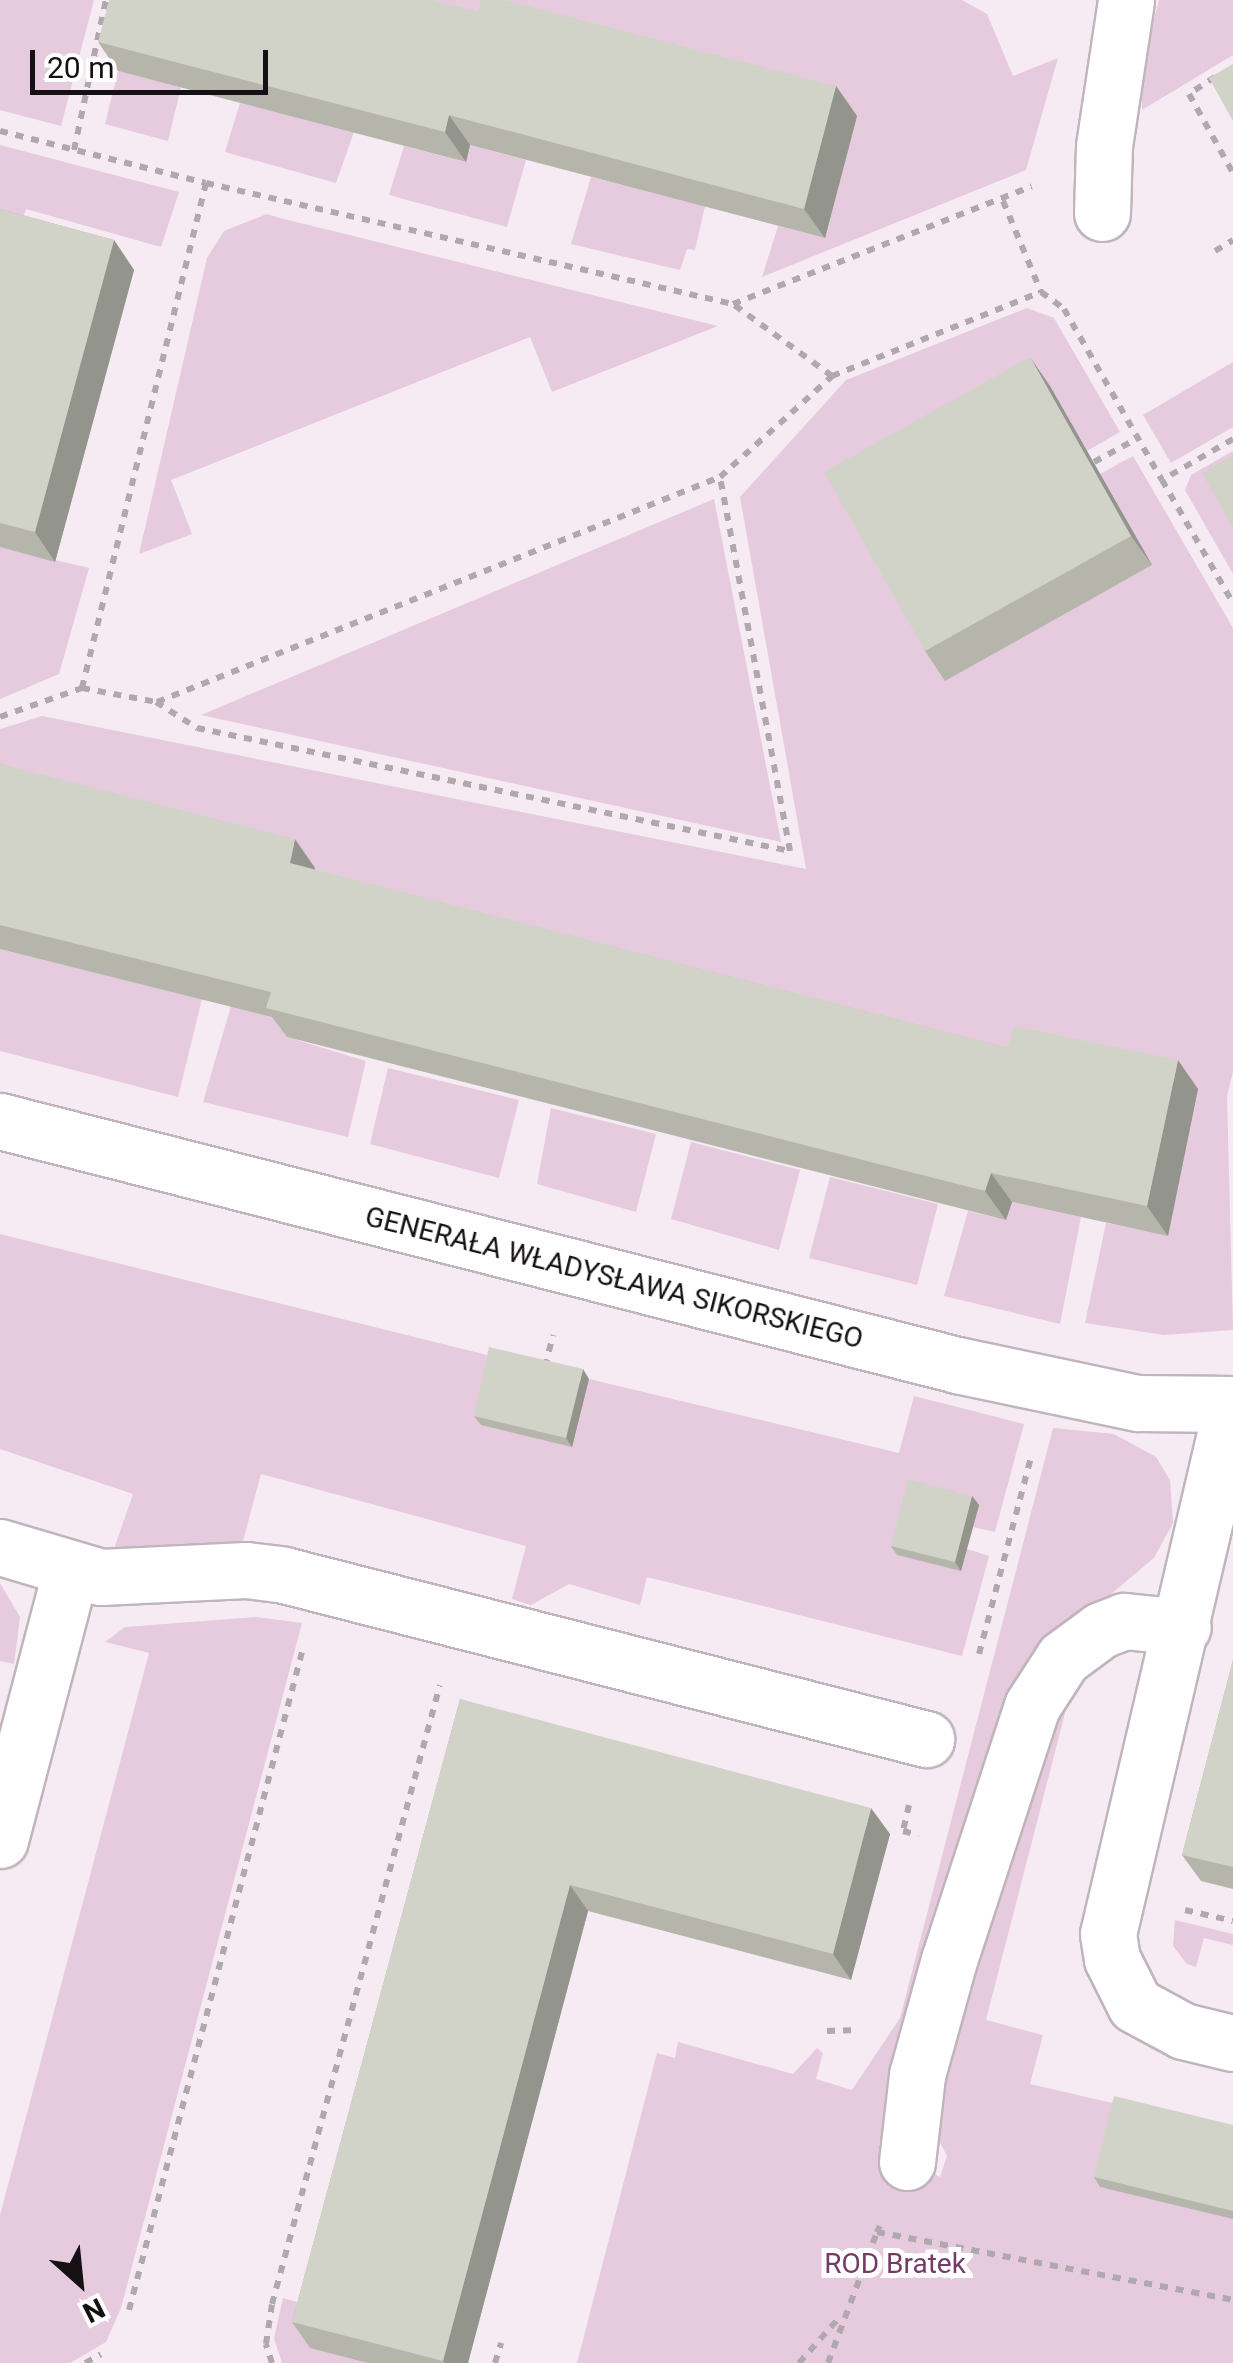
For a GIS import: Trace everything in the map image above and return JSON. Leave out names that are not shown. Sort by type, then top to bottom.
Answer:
[{"type":"street","points":[[1102,212],[1104,146],[1126,0]]},
{"type":"street","name":"GENERAŁA WŁADYSŁAWA SIKORSKIEGO","points":[[0,1121],[1048,1386],[1172,1406],[1232,1404],[1183,1627],[1108,1934],[1117,1972],[1136,2005],[1183,2031],[1233,2043]]},
{"type":"street","points":[[0,1548],[101,1577],[246,1570],[284,1575],[926,1738]]},
{"type":"street","points":[[0,1840],[71,1570]]},
{"type":"street","points":[[907,2162],[918,2074],[948,1960],[1032,1706],[1062,1658],[1101,1630],[1124,1621],[1183,1627]]},
{"type":"path","points":[[74,150],[106,0]]},
{"type":"path","points":[[1233,66],[1189,94],[1233,173]]},
{"type":"path","points":[[0,131],[206,183],[733,304],[832,376]]},
{"type":"path","points":[[733,304],[1003,200],[1104,146]]},
{"type":"path","points":[[82,688],[206,183]]},
{"type":"path","points":[[1003,200],[1040,292],[1064,310],[1233,603]]},
{"type":"path","points":[[1214,250],[1233,240]]},
{"type":"path","points":[[156,702],[720,478],[832,376],[1040,292]]},
{"type":"path","points":[[1094,462],[1138,438]]},
{"type":"path","points":[[1162,480],[1233,439]]},
{"type":"path","points":[[0,717],[82,688],[156,702],[196,728],[790,851],[720,478]]},
{"type":"path","points":[[980,1650],[1048,1386]]},
{"type":"path","points":[[129,2310],[304,1643]]},
{"type":"path","points":[[272,2363],[266,2344],[272,2304],[430,1706],[450,1674]]},
{"type":"path","points":[[828,2363],[841,2316],[907,2162]]},
{"type":"path","points":[[877,2232],[1233,2300]]},
{"type":"path","points":[[799,2363],[841,2316]]},
{"type":"path","points":[[496,2363],[501,2343]]},
{"type":"path","points":[[85,2363],[101,2354]]},
{"type":"green space","points":[[0,0],[94,0],[61,126],[0,110]]},
{"type":"green space","points":[[343,0],[962,0],[987,14],[1013,76],[1058,58],[1026,170],[762,277],[778,226],[825,238]]},
{"type":"green space","points":[[1159,0],[1233,0],[1233,55],[1142,110],[1141,68]]},
{"type":"green space","points":[[118,71],[181,87],[168,141],[105,124]]},
{"type":"green space","points":[[240,103],[354,132],[336,183],[225,152]]},
{"type":"green space","points":[[0,145],[179,192],[161,247],[26,209],[17,237],[0,233]]},
{"type":"green space","points":[[470,145],[526,160],[507,227],[389,195],[404,146],[465,162]]},
{"type":"green space","points":[[591,177],[705,206],[695,250],[687,249],[680,270],[571,244]]},
{"type":"green space","points":[[267,214],[718,326],[552,392],[530,337],[171,480],[192,534],[139,554],[207,258],[224,231]]},
{"type":"green space","points":[[1027,308],[1054,318],[1120,432],[1087,451],[1050,387],[1100,474],[1133,456],[1233,628],[1233,1072],[1227,1096],[1233,1330],[1164,1335],[1085,1323],[1106,1223],[1168,1235],[1198,1089],[1035,1055],[0,789],[0,729],[42,716],[806,869],[740,497],[846,380]]},
{"type":"green space","points":[[1233,362],[1233,427],[1171,463],[1143,415]]},
{"type":"green space","points":[[1233,451],[1233,574],[1185,490],[1191,475]]},
{"type":"green space","points":[[714,499],[781,842],[201,715]]},
{"type":"green space","points":[[0,547],[89,568],[59,674],[0,699]]},
{"type":"green space","points":[[0,949],[202,999],[178,1097],[0,1051]]},
{"type":"green space","points":[[231,1006],[292,1021],[287,1037],[366,1061],[348,1137],[203,1102]]},
{"type":"green space","points":[[388,1068],[519,1100],[499,1178],[370,1144]]},
{"type":"green space","points":[[551,1108],[656,1134],[636,1212],[537,1184]]},
{"type":"green space","points":[[691,1142],[800,1170],[779,1250],[671,1219]]},
{"type":"green space","points":[[830,1177],[938,1204],[917,1285],[809,1258]]},
{"type":"green space","points":[[1012,1202],[1081,1217],[1060,1324],[944,1296],[968,1211],[1006,1220]]},
{"type":"green space","points":[[0,1234],[491,1356],[571,1447],[589,1379],[899,1453],[914,1396],[1024,1424],[995,1532],[973,1527],[977,1505],[915,1489],[961,1571],[967,1549],[989,1556],[962,1656],[647,1577],[640,1605],[569,1584],[531,1605],[512,1599],[526,1546],[261,1474],[243,1541],[114,1549],[133,1494],[0,1449]]},
{"type":"green space","name":"ROD Bratek","points":[[1053,1428],[1114,1434],[1156,1457],[1170,1480],[1173,1523],[1154,1558],[1044,1650],[911,2026],[879,2145],[940,2177],[947,2156],[936,2135],[936,2102],[999,1845],[1074,1678],[986,2020],[1043,2035],[1030,2084],[1121,2105],[1233,2219],[1233,2363],[577,2363],[657,2053],[675,2058],[678,2042],[793,2074],[817,2048],[823,2053],[816,2079],[852,2090],[900,2018]]},
{"type":"green space","points":[[0,1583],[20,1617],[14,1664],[0,1661]]},
{"type":"green space","points":[[256,1617],[302,1623],[121,2308],[106,2342],[70,2363],[0,2363],[0,2215],[149,1653],[105,1642],[125,1627]]},
{"type":"green space","points":[[1175,1920],[1233,1934],[1233,1945],[1204,1938],[1196,1967],[1187,1964],[1173,1946]]},
{"type":"green space","points":[[283,2298],[321,2309],[368,2363],[282,2363],[274,2338]]},
{"type":"building","points":[[109,0],[433,0],[478,12],[481,0],[504,0],[836,86],[804,209],[449,115],[445,132],[98,42]]},
{"type":"building","points":[[1233,64],[1233,121],[1209,78]]},
{"type":"building","points":[[0,209],[114,240],[35,532],[0,523]]},
{"type":"building","points":[[1030,357],[1131,536],[925,651],[824,472]]},
{"type":"building","points":[[1233,455],[1233,528],[1202,473]]},
{"type":"building","points":[[0,764],[295,839],[290,863],[1008,1048],[1014,1026],[1178,1060],[1147,1206],[991,1173],[985,1191],[266,1008],[271,992],[0,925]]},
{"type":"building","points":[[489,1347],[583,1369],[566,1438],[474,1416]]},
{"type":"building","points":[[908,1479],[972,1496],[955,1562],[891,1546]]},
{"type":"building","points":[[1233,1660],[1233,1867],[1182,1855]]},
{"type":"building","points":[[460,1699],[871,1808],[833,1954],[570,1885],[443,2361],[292,2322]]},
{"type":"building","points":[[1114,2096],[1233,2125],[1233,2211],[1094,2177]]}]
